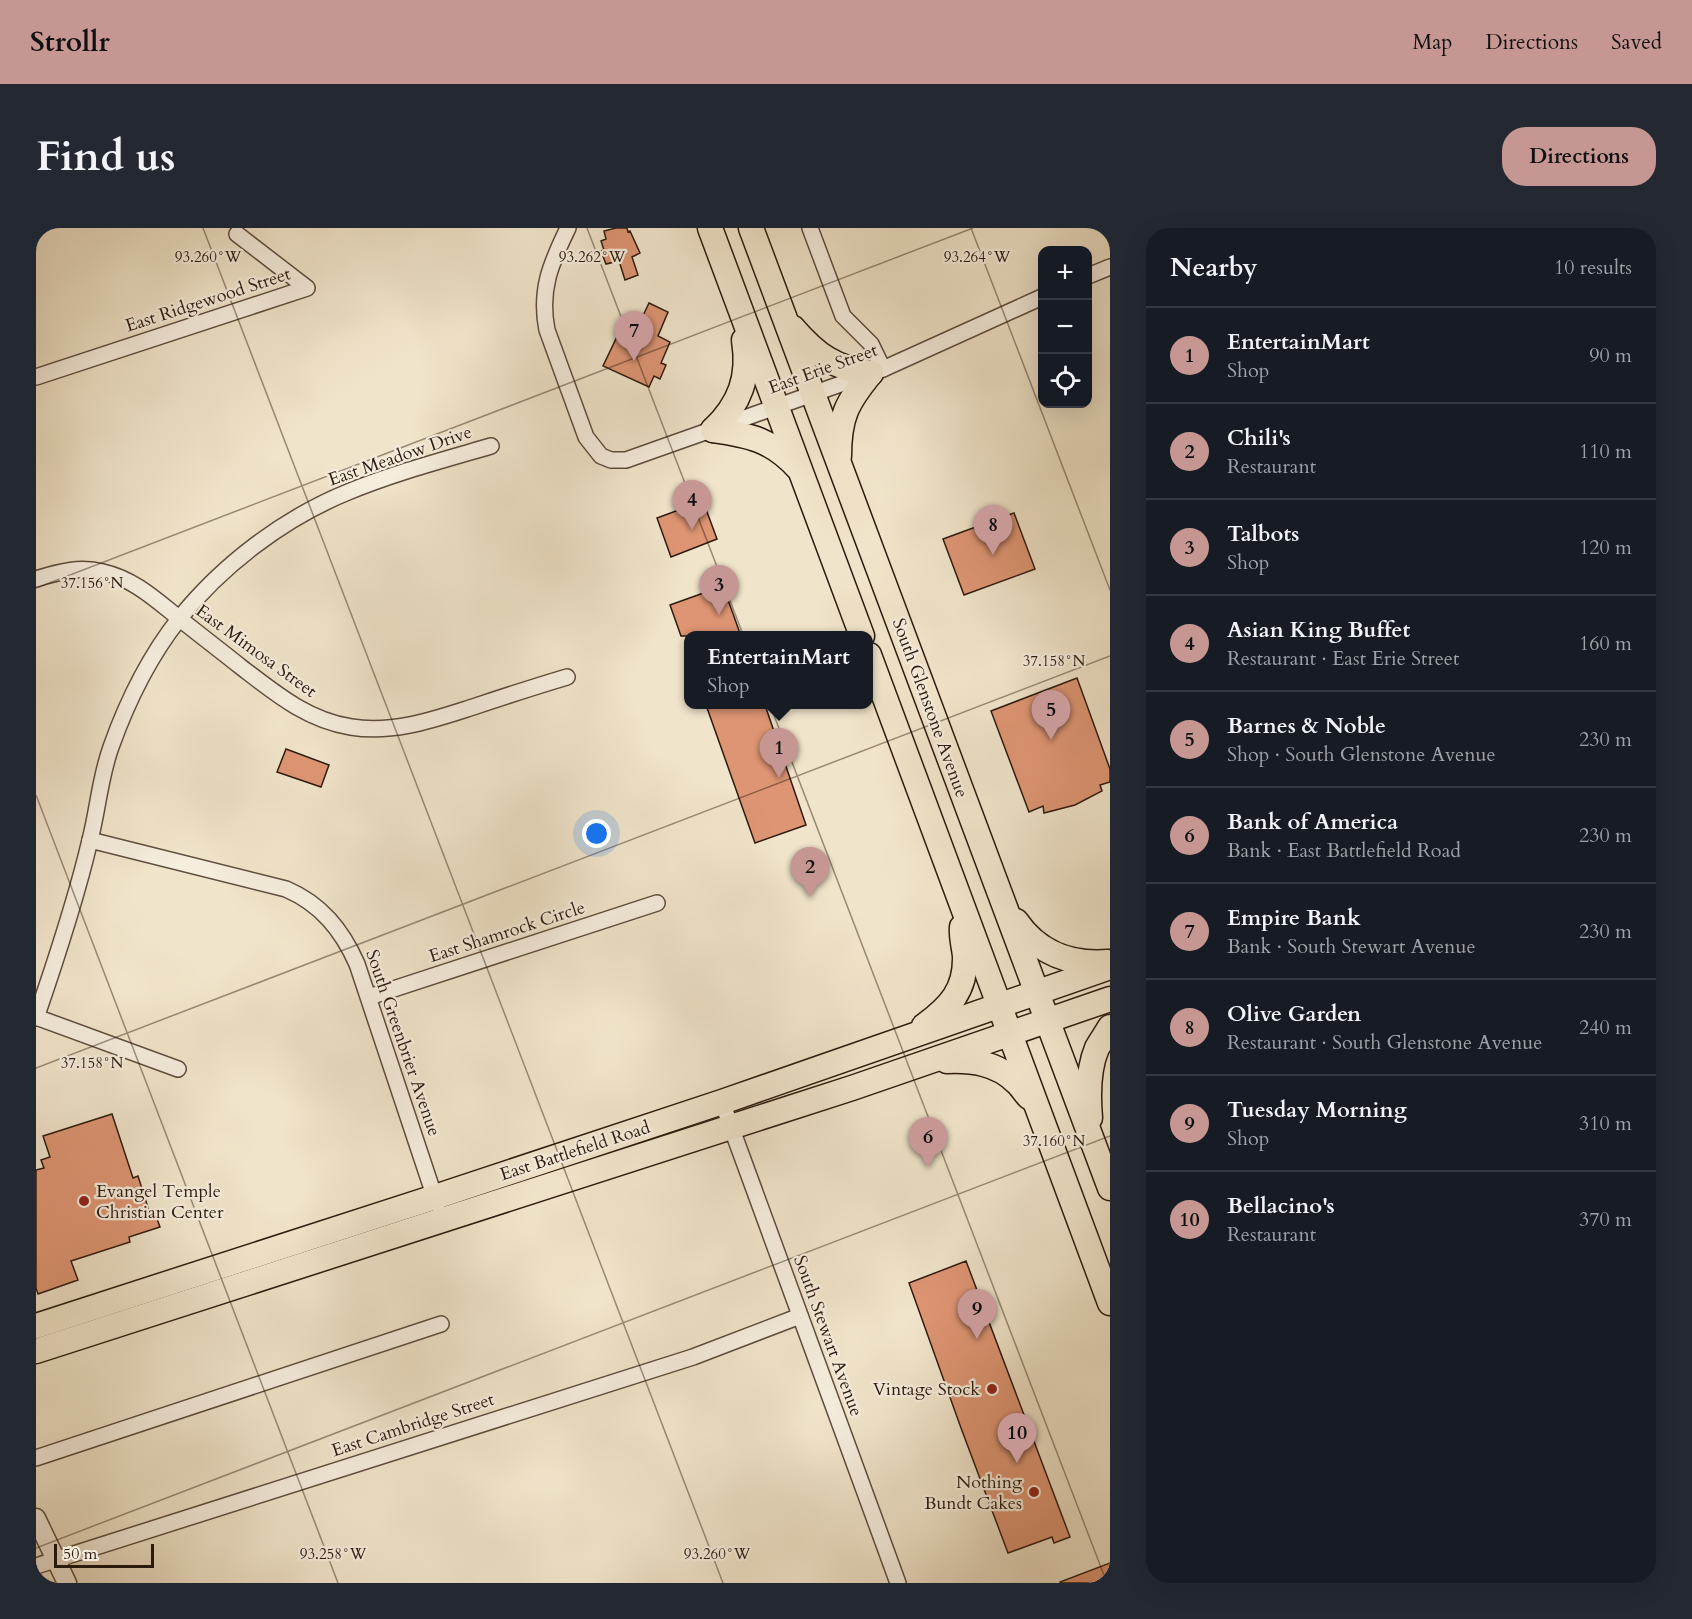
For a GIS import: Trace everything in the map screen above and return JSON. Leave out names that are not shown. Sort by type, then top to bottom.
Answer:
[{"type":"main road","points":[[710,228],[860,631]]},
{"type":"main road","name":"South Glenstone Avenue","points":[[751,228],[1110,1188]]},
{"type":"main road","points":[[713,430],[732,408],[744,380],[746,351],[736,300]]},
{"type":"main road","points":[[786,321],[808,345],[829,361],[854,371],[877,371]]},
{"type":"main road","points":[[840,464],[840,429],[844,415],[855,393],[877,371]]},
{"type":"main road","points":[[713,430],[750,437],[777,448],[800,470]]},
{"type":"main road","name":"South Glenstone Avenue","points":[[873,666],[1110,1303]]},
{"type":"main road","points":[[1002,902],[1024,933],[1037,945],[1069,960],[1110,962]]},
{"type":"main road","points":[[908,1038],[940,1015],[955,999],[961,985],[965,955],[961,938],[963,907]]},
{"type":"main road","name":"East Battlefield Road","points":[[36,1326],[722,1102],[1110,967]]},
{"type":"main road","name":"East Battlefield Road","points":[[36,1352],[927,1063],[1110,999]]},
{"type":"main road","points":[[1091,1138],[1089,1105],[1093,1062],[1097,1048],[1110,1027]]},
{"type":"main road","points":[[927,1063],[964,1061],[992,1065],[1005,1072],[1036,1105]]},
{"type":"street","name":"East Erie Street","points":[[568,228],[555,254],[546,282],[545,320],[586,437],[597,452],[611,460],[626,460],[877,371],[1038,299]]},
{"type":"street","points":[[810,228],[843,316],[871,344],[877,371]]},
{"type":"street","name":"East Ridgewood Street","points":[[36,377],[307,288],[237,234]]},
{"type":"street","points":[[1092,274],[1110,267]]},
{"type":"street","name":"East Meadow Drive","points":[[36,1018],[62,939],[90,840],[103,772],[120,724],[140,679],[156,651],[179,619],[236,562],[278,530],[307,512],[370,483],[491,446]]},
{"type":"street","name":"East Mimosa Street","points":[[36,579],[67,570],[90,570],[107,573],[136,585],[282,699],[322,720],[352,727],[382,729],[412,725],[567,677]]},
{"type":"street","name":"South Greenbrier Avenue","points":[[90,840],[276,886],[297,894],[317,907],[330,920],[349,945],[357,964],[443,1221]]},
{"type":"street","name":"East Shamrock Circle","points":[[369,997],[657,903]]},
{"type":"street","points":[[36,1018],[178,1069]]},
{"type":"street","name":"South Stewart Avenue","points":[[722,1102],[898,1583]]},
{"type":"street","name":"East Cambridge Street","points":[[36,1566],[693,1357],[800,1316]]},
{"type":"street","points":[[36,1458],[441,1324]]},
{"type":"street","points":[[36,1518],[67,1583]]},
{"type":"building","points":[[627,228],[628,232],[630,231],[640,253],[632,257],[638,275],[625,280],[619,261],[606,264],[601,251],[604,250],[601,241],[606,239],[604,231]]},
{"type":"building","points":[[649,303],[668,312],[658,336],[670,342],[661,363],[666,365],[660,379],[654,376],[649,387],[603,366],[625,320],[638,326]]},
{"type":"building","points":[[703,501],[717,539],[671,557],[657,518]]},
{"type":"building","points":[[1014,513],[1035,569],[964,595],[943,539]]},
{"type":"building","points":[[723,586],[739,631],[684,631],[684,636],[681,636],[670,605]]},
{"type":"building","points":[[1077,678],[1110,769],[1110,782],[1100,785],[1102,791],[1075,805],[1044,813],[1043,806],[1029,812],[991,711]]},
{"type":"building","points":[[707,709],[766,709],[806,825],[755,843]]},
{"type":"building","points":[[286,749],[329,765],[321,787],[277,772]]},
{"type":"building","name":"Evangel Temple Christian Center","points":[[112,1114],[133,1178],[138,1176],[150,1214],[155,1213],[160,1227],[129,1237],[130,1242],[71,1261],[78,1280],[38,1294],[36,1288],[36,1170],[44,1168],[41,1160],[50,1157],[43,1136]]},
{"type":"building","points":[[966,1261],[1070,1537],[1054,1543],[1052,1537],[1008,1553],[909,1283]]},
{"type":"building","points":[[1110,1563],[1110,1583],[1060,1583],[1060,1582]]},
{"type":"place","name":"Empire Bank","points":[[634,361]]},
{"type":"place","name":"Asian King Buffet","points":[[692,530]]},
{"type":"place","name":"Olive Garden","points":[[993,555]]},
{"type":"place","name":"Talbots","points":[[719,615]]},
{"type":"place","name":"Barnes & Noble","points":[[1051,740]]},
{"type":"place","name":"EntertainMart","points":[[779,778]]},
{"type":"place","name":"Chili's","points":[[810,897]]},
{"type":"place","name":"Bank of America","points":[[928,1167]]},
{"type":"place","name":"Evangel Temple Christian Center","points":[[84,1201]]},
{"type":"place","name":"Tuesday Morning","points":[[977,1339]]},
{"type":"place","name":"Vintage Stock","points":[[992,1389]]},
{"type":"place","name":"Bellacino's","points":[[1017,1463]]},
{"type":"place","name":"Nothing Bundt Cakes","points":[[1034,1492]]}]
